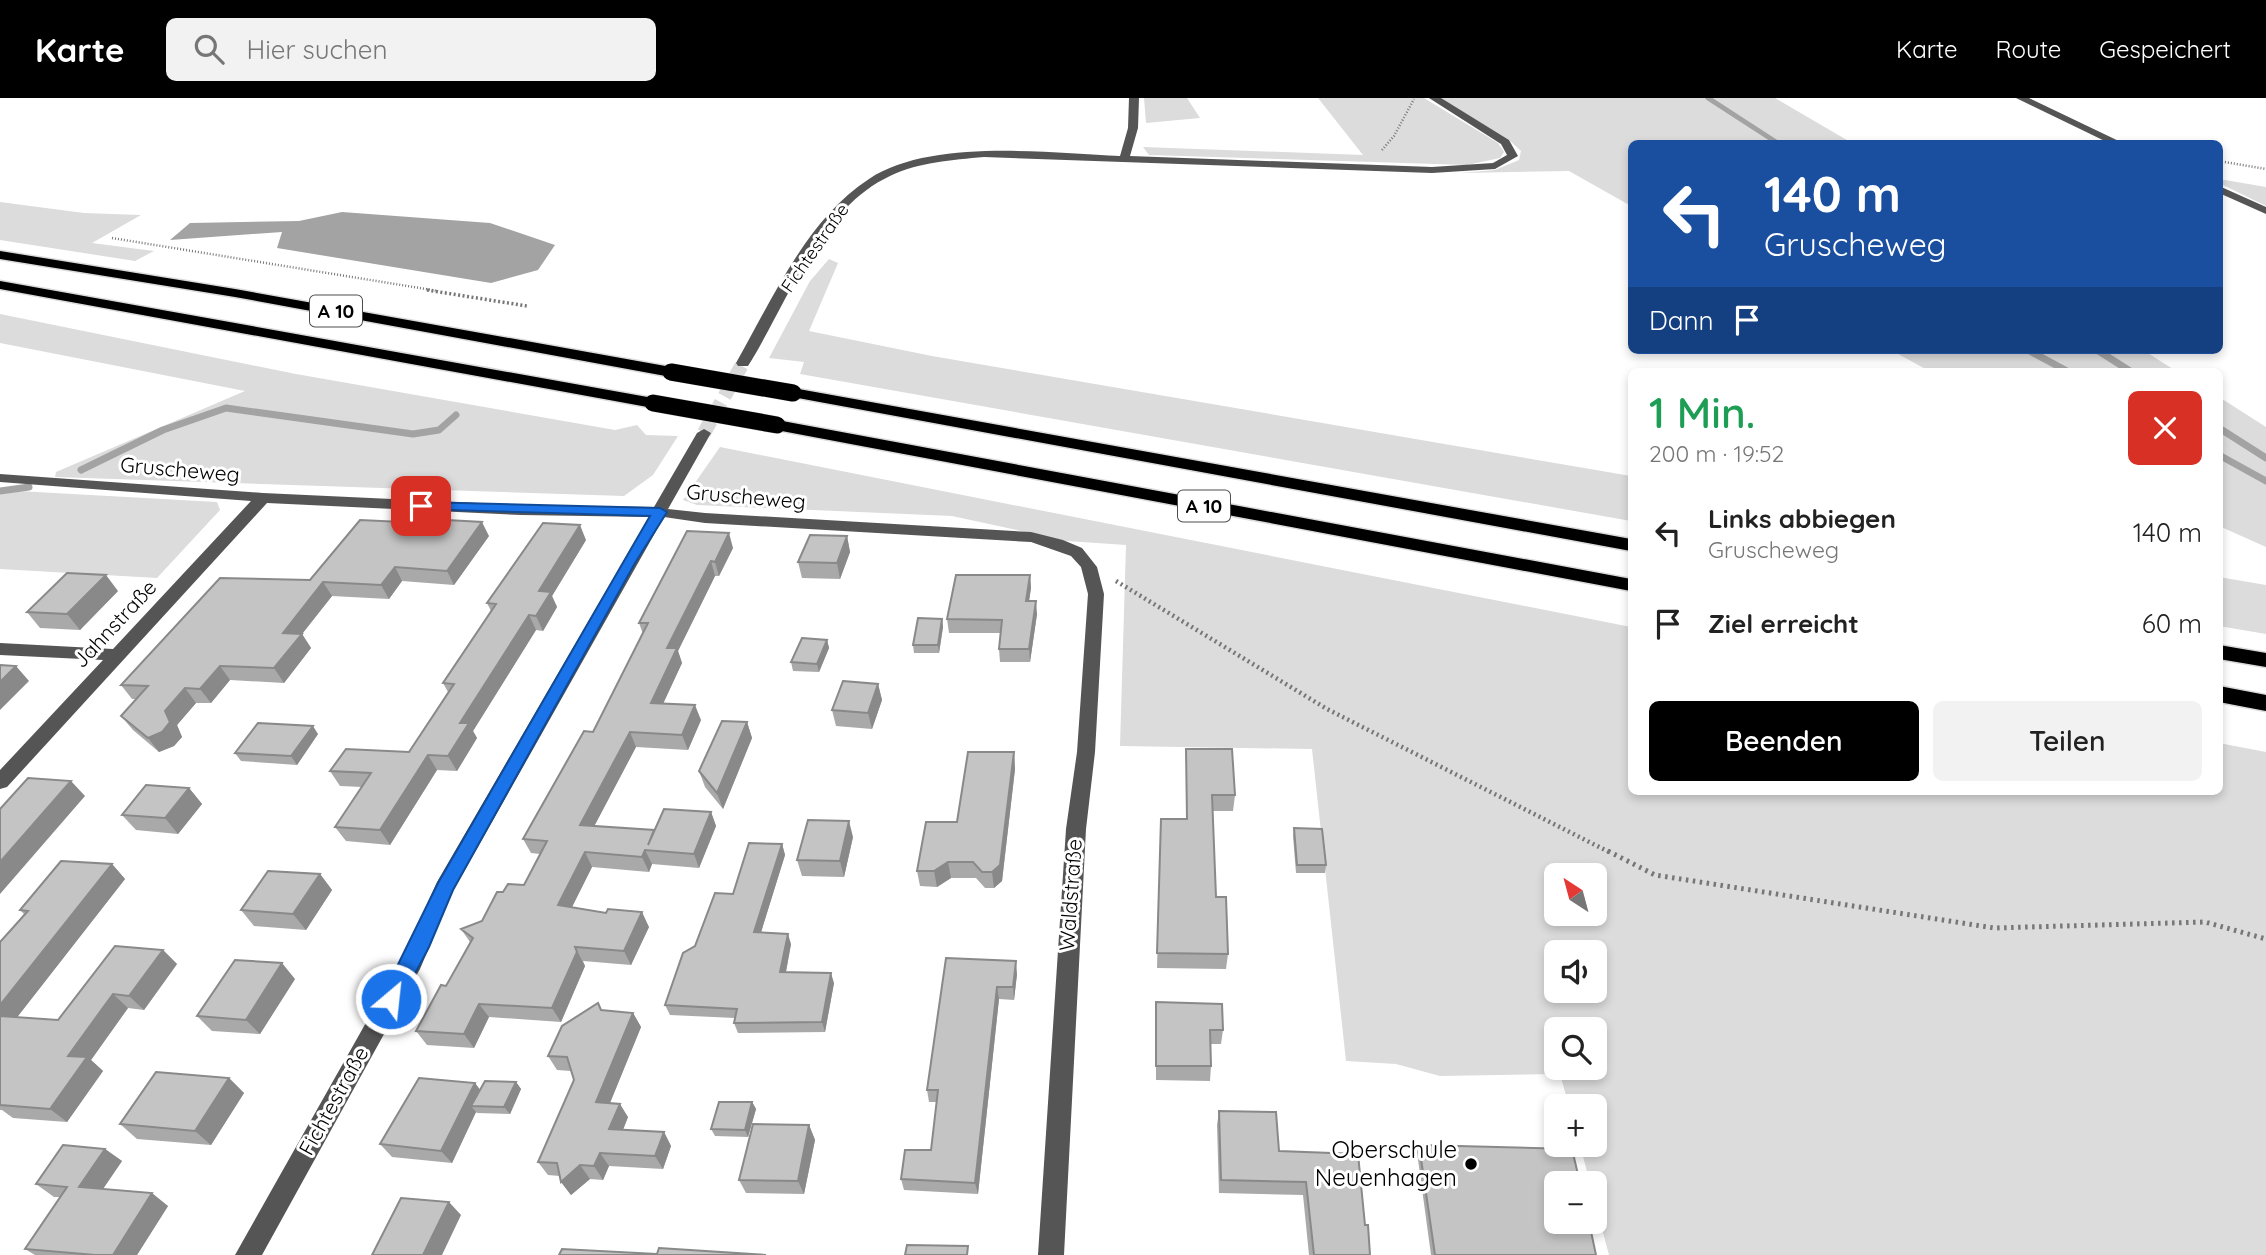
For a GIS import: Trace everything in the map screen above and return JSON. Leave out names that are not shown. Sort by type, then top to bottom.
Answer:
[{"type":"highway","name":"A 10","points":[[0,255],[235,293],[1628,544]]},
{"type":"highway","name":"A 10","points":[[0,285],[777,425],[1628,584]]},
{"type":"highway","points":[[2223,653],[2266,660]]},
{"type":"highway","points":[[2223,695],[2266,703]]},
{"type":"street","points":[[1125,157],[1133,128],[1134,98]]},
{"type":"street","name":"Fichtestraße","points":[[743,363],[790,279],[842,206],[875,179],[915,165],[958,156],[1125,157],[1432,170],[1487,167],[1513,156],[1513,151],[1505,142],[1434,98]]},
{"type":"street","points":[[2021,98],[2111,140]]},
{"type":"street","points":[[2223,191],[2266,211]]},
{"type":"street","name":"Fichtestraße","points":[[248,1255],[412,962],[444,888],[704,433]]},
{"type":"street","name":"Gruscheweg","points":[[0,478],[170,489],[263,499],[542,511],[660,512],[1031,537],[1068,545],[1086,559],[1093,570]]},
{"type":"street","name":"Jahnstraße","points":[[0,782],[263,499]]},
{"type":"street","name":"Waldstraße","points":[[1051,1255],[1076,829],[1086,751],[1095,607],[1093,570]]},
{"type":"street","points":[[0,649],[117,655]]},
{"type":"path","points":[[1375,154],[1385,149],[1415,98]]},
{"type":"path","points":[[2223,162],[2266,169]]},
{"type":"path","points":[[112,238],[527,306]]},
{"type":"path","points":[[1093,570],[1119,583],[1327,709],[1656,875],[1994,928],[2205,922],[2266,939]]},
{"type":"shaded area","points":[[1144,98],[1187,98],[1200,118],[1146,123]]},
{"type":"shaded area","points":[[1318,98],[1424,98],[1498,143],[1504,152],[1500,158],[1467,165],[1149,155],[1143,147],[1363,155]]},
{"type":"shaded area","points":[[1439,98],[1775,98],[1847,140],[1628,140],[1628,204],[1569,171],[1460,173],[1495,170],[1519,160],[1521,151],[1509,140]]},
{"type":"shaded area","points":[[2223,180],[2266,187],[2266,206],[2223,185]]},
{"type":"shaded area","points":[[0,202],[84,213],[141,215],[92,243],[154,251],[135,261],[0,240]]},
{"type":"shaded area","points":[[342,212],[490,223],[555,245],[538,270],[491,283],[277,248],[282,232],[170,240],[190,223],[299,221]]},
{"type":"shaded area","points":[[829,259],[838,263],[809,331],[932,356],[1628,475],[1628,520],[800,374],[804,362],[769,358],[810,281]]},
{"type":"shaded area","points":[[0,314],[296,374],[615,430],[637,425],[646,435],[678,436],[653,475],[624,496],[55,477],[56,472],[245,391],[0,343]]},
{"type":"shaded area","points":[[1898,354],[2149,354],[2171,368],[1924,368]]},
{"type":"shaded area","points":[[2223,400],[2266,427],[2266,547],[2223,528]]},
{"type":"shaded area","points":[[720,447],[1628,626],[1628,795],[2223,795],[2223,744],[2266,752],[2266,1255],[1609,1255],[1603,1234],[1607,1234],[1607,1171],[1587,1171],[1583,1157],[1607,1157],[1607,1094],[1566,1094],[1562,1080],[1607,1080],[1607,1017],[1544,1017],[1544,1074],[1440,1076],[1396,1064],[1346,1061],[1312,749],[1120,746],[1126,545],[1067,541],[952,516],[697,505],[683,500]]},
{"type":"shaded area","points":[[0,490],[217,502],[220,510],[157,578],[0,569]]},
{"type":"shaded area","points":[[2223,578],[2266,585],[2266,634],[2223,627]]},
{"type":"building","points":[[360,520],[444,524],[447,520],[482,522],[447,571],[395,567],[381,585],[323,582],[283,633],[302,634],[274,668],[220,666],[200,689],[185,688],[165,711],[170,722],[162,732],[148,738],[121,716],[148,686],[121,685],[220,578],[310,580]]},
{"type":"building","points":[[543,523],[580,525],[539,591],[551,592],[536,616],[529,615],[460,723],[469,723],[448,756],[428,755],[380,830],[335,827],[371,773],[330,771],[346,749],[409,752],[454,684],[443,683],[496,604],[487,603]]},
{"type":"building","points":[[687,531],[729,533],[715,562],[711,561],[667,648],[677,648],[651,703],[695,705],[682,735],[630,732],[580,825],[654,830],[648,845],[664,809],[711,812],[694,854],[645,850],[642,857],[585,852],[558,905],[606,913],[608,909],[642,912],[624,951],[575,947],[577,952],[552,1008],[479,1004],[464,1034],[416,1031],[441,985],[446,986],[473,938],[461,929],[482,921],[497,892],[503,892],[508,884],[524,885],[547,841],[523,839],[584,731],[593,732],[648,623],[639,623]]},
{"type":"building","points":[[810,535],[847,536],[837,563],[798,562]]},
{"type":"building","points":[[67,573],[106,575],[67,614],[27,612]]},
{"type":"building","points":[[956,575],[1030,575],[1026,601],[1036,601],[1029,649],[999,649],[1002,620],[947,619]]},
{"type":"building","points":[[918,618],[942,619],[938,645],[913,645]]},
{"type":"building","points":[[802,638],[827,640],[817,664],[791,662]]},
{"type":"building","points":[[0,665],[16,666],[0,682]]},
{"type":"building","points":[[843,681],[878,684],[868,713],[832,710]]},
{"type":"building","points":[[722,721],[747,722],[717,793],[699,771]]},
{"type":"building","points":[[258,723],[313,726],[291,756],[235,753]]},
{"type":"building","points":[[1186,749],[1232,749],[1235,795],[1212,795],[1216,897],[1226,897],[1228,954],[1157,953],[1161,819],[1187,819]]},
{"type":"building","points":[[968,752],[1014,752],[1000,865],[992,872],[982,872],[973,862],[948,862],[934,871],[917,871],[926,822],[957,822]]},
{"type":"building","points":[[28,778],[71,781],[0,862],[0,809]]},
{"type":"building","points":[[146,785],[189,788],[165,818],[122,815]]},
{"type":"building","points":[[808,820],[849,821],[840,861],[797,860]]},
{"type":"building","points":[[1294,828],[1322,829],[1326,865],[1297,865]]},
{"type":"building","points":[[749,843],[782,844],[754,932],[788,934],[780,972],[831,973],[822,1022],[734,1023],[737,1009],[665,1005],[683,953],[695,946],[715,893],[733,894]]},
{"type":"building","points":[[61,861],[112,864],[0,1005],[0,942],[28,911],[20,910]]},
{"type":"building","points":[[268,871],[320,874],[293,914],[241,910]]},
{"type":"building","points":[[115,946],[163,950],[129,996],[113,994],[68,1056],[87,1057],[50,1109],[0,1105],[0,1016],[58,1020]]},
{"type":"building","points":[[946,958],[1016,961],[1013,987],[997,987],[975,1183],[901,1179],[905,1150],[931,1150],[938,1090],[927,1090]]},
{"type":"building","points":[[235,960],[282,963],[246,1020],[197,1016]]},
{"type":"building","points":[[1156,1002],[1222,1004],[1223,1030],[1210,1030],[1211,1066],[1156,1066]]},
{"type":"building","points":[[598,1003],[601,1010],[633,1013],[596,1102],[620,1104],[609,1129],[664,1132],[655,1156],[600,1153],[594,1166],[580,1165],[561,1182],[557,1163],[538,1162],[574,1080],[567,1057],[548,1056],[562,1026]]},
{"type":"building","points":[[156,1072],[229,1078],[195,1131],[120,1124]]},
{"type":"building","points":[[419,1078],[475,1083],[441,1151],[380,1144]]},
{"type":"building","points":[[485,1081],[516,1082],[504,1107],[471,1106]]},
{"type":"building","points":[[719,1102],[752,1102],[745,1130],[711,1129]]},
{"type":"building","points":[[1219,1111],[1276,1112],[1279,1151],[1358,1154],[1370,1255],[1314,1255],[1306,1182],[1221,1180]]},
{"type":"building","points":[[753,1124],[809,1125],[798,1181],[739,1180]]},
{"type":"building","points":[[63,1145],[105,1149],[79,1187],[152,1193],[113,1255],[25,1249],[67,1187],[36,1184]]},
{"type":"building","points":[[1419,1145],[1544,1148],[1544,1157],[1574,1157],[1577,1171],[1544,1171],[1544,1234],[1592,1234],[1596,1255],[1435,1255]]},
{"type":"building","points":[[401,1198],[449,1202],[423,1255],[372,1255]]},
{"type":"building","points":[[907,1245],[968,1246],[967,1255],[905,1255]]},
{"type":"building","points":[[659,1248],[766,1255],[559,1255],[562,1249],[657,1254]]},
{"type":"waterway","points":[[1708,98],[1773,140]]},
{"type":"waterway","points":[[2035,354],[2061,368]]},
{"type":"waterway","points":[[2103,354],[2125,368]]},
{"type":"waterway","points":[[81,470],[163,430],[226,408],[413,434],[439,430],[456,415]]},
{"type":"waterway","points":[[2223,431],[2266,458]]},
{"type":"waterway","points":[[2223,457],[2266,481]]},
{"type":"waterway","points":[[0,491],[29,487]]},
{"type":"tunnel","points":[[704,433],[743,363]]},
{"type":"place","name":"Oberschule Neuenhagen","points":[[1471,1164]]},
{"type":"route","points":[[391,999],[412,962],[444,888],[628,563],[660,512],[578,509],[552,512],[421,506]]}]
